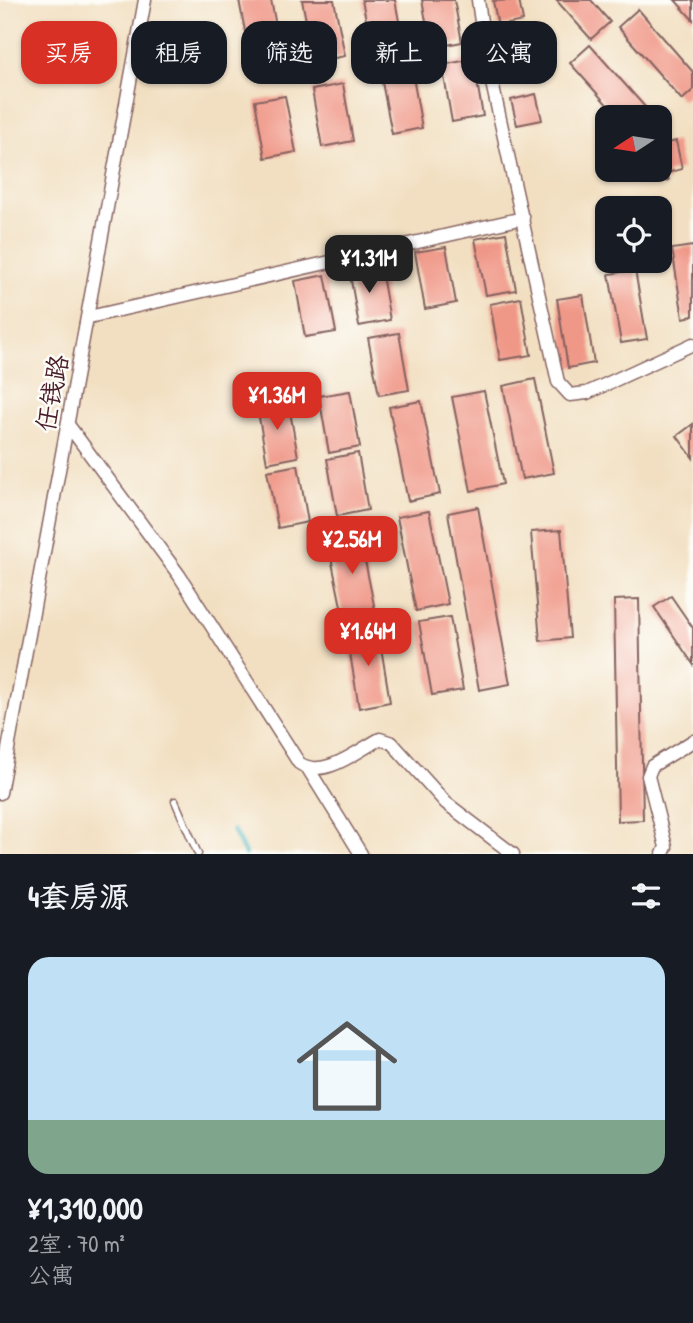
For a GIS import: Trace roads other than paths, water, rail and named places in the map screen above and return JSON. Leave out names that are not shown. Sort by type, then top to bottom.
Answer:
[{"type":"street","name":"任钱路","points":[[0,793],[145,0]]},
{"type":"street","points":[[478,0],[485,51],[558,382],[570,395],[587,393],[693,344]]},
{"type":"street","points":[[89,317],[523,218]]},
{"type":"street","points":[[69,426],[178,575],[299,763],[309,770],[362,854]]},
{"type":"street","points":[[309,770],[322,769],[380,739],[393,743],[446,803],[513,854]]},
{"type":"street","points":[[663,854],[666,847],[648,776],[652,766],[693,741]]},
{"type":"lane","points":[[175,801],[198,854]]},
{"type":"waterway","points":[[233,830],[245,854]]}]
